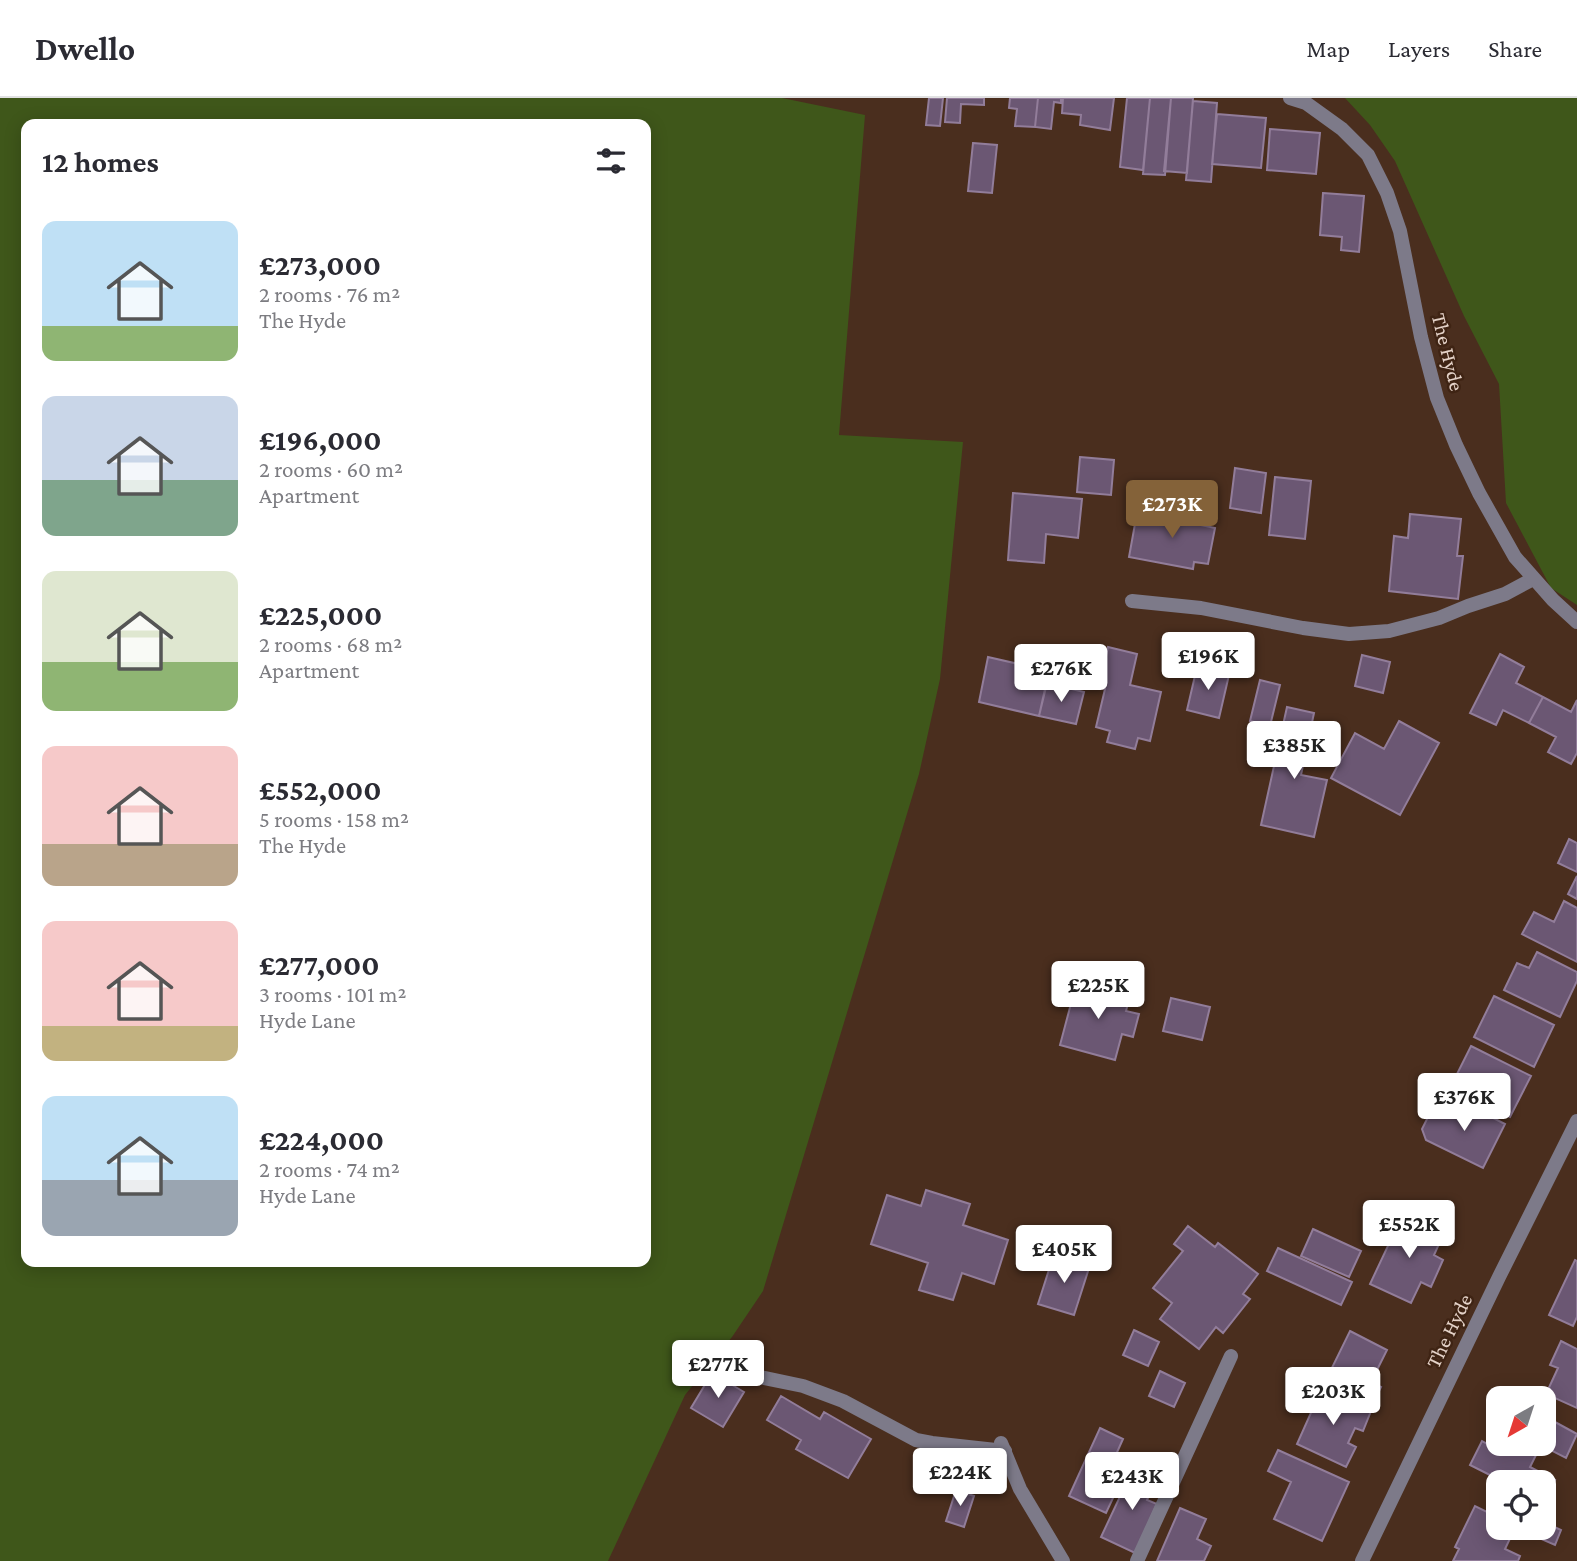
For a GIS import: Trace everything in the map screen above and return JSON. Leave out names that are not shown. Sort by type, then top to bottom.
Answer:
[{"type":"street","name":"The Hyde","points":[[1290,98],[1306,103],[1342,129],[1368,155],[1387,193],[1400,230],[1421,337],[1437,398],[1456,445],[1515,557],[1553,600],[1577,622]]},
{"type":"street","points":[[1132,601],[1202,608],[1303,628],[1349,634],[1389,631],[1438,618],[1504,594],[1533,579]]},
{"type":"street","name":"The Hyde","points":[[1362,1561],[1577,1121]]},
{"type":"street","points":[[1137,1561],[1231,1356]]},
{"type":"street","points":[[745,1374],[803,1386],[843,1401],[916,1440],[1003,1447],[1020,1489],[1063,1561]]},
{"type":"green space","points":[[0,98],[782,98],[865,115],[839,435],[963,442],[940,679],[919,774],[763,1291],[732,1337],[685,1395],[608,1561],[0,1561]]},
{"type":"green space","points":[[1345,98],[1577,98],[1577,605],[1551,588],[1506,503],[1499,384],[1464,316],[1395,161],[1370,125]]},
{"type":"building","points":[[929,98],[943,98],[940,126],[926,125]]},
{"type":"building","points":[[947,98],[984,98],[984,105],[961,104],[960,123],[945,122]]},
{"type":"building","points":[[1010,98],[1038,98],[1035,127],[1015,126],[1017,109],[1009,108]]},
{"type":"building","points":[[1038,98],[1061,98],[1061,103],[1054,102],[1051,129],[1035,127]]},
{"type":"building","points":[[1063,98],[1114,98],[1110,130],[1080,125],[1081,115],[1062,113]]},
{"type":"building","points":[[1127,98],[1150,98],[1143,170],[1120,167]]},
{"type":"building","points":[[1150,98],[1171,98],[1165,175],[1143,174]]},
{"type":"building","points":[[1171,98],[1193,98],[1187,173],[1164,171]]},
{"type":"building","points":[[1193,101],[1217,103],[1211,182],[1186,180]]},
{"type":"building","points":[[1217,114],[1266,118],[1261,168],[1212,164]]},
{"type":"building","points":[[1270,129],[1320,133],[1316,174],[1267,170]]},
{"type":"building","points":[[973,143],[997,145],[992,193],[968,191]]},
{"type":"building","points":[[1323,193],[1364,196],[1359,252],[1341,250],[1342,237],[1320,235]]},
{"type":"building","points":[[1080,457],[1114,460],[1111,495],[1077,492]]},
{"type":"building","points":[[1235,468],[1266,473],[1261,513],[1230,508]]},
{"type":"building","points":[[1275,477],[1311,481],[1305,539],[1269,535]]},
{"type":"building","points":[[1013,493],[1082,499],[1078,538],[1046,534],[1044,563],[1008,560]]},
{"type":"building","points":[[1168,509],[1193,513],[1191,523],[1215,528],[1208,564],[1194,562],[1193,569],[1129,557],[1137,513],[1167,518]]},
{"type":"building","points":[[1410,514],[1461,519],[1457,556],[1463,556],[1458,599],[1389,591],[1394,536],[1408,538]]},
{"type":"building","points":[[1108,647],[1137,654],[1130,685],[1161,692],[1150,741],[1138,738],[1135,749],[1107,742],[1110,731],[1096,727],[1105,689],[1099,688]]},
{"type":"building","points":[[1500,654],[1524,667],[1516,683],[1543,697],[1529,723],[1503,710],[1496,725],[1470,713]]},
{"type":"building","points":[[1362,655],[1390,662],[1383,693],[1355,686]]},
{"type":"building","points":[[988,657],[1049,671],[1039,716],[979,702]]},
{"type":"building","points":[[1197,667],[1229,675],[1219,718],[1187,710]]},
{"type":"building","points":[[1260,680],[1280,685],[1270,726],[1250,721]]},
{"type":"building","points":[[1047,683],[1084,692],[1076,724],[1039,716]]},
{"type":"building","points":[[1543,697],[1571,712],[1577,700],[1577,753],[1571,764],[1548,752],[1556,737],[1529,723]]},
{"type":"building","points":[[1287,707],[1314,713],[1301,775],[1327,780],[1314,837],[1261,825]]},
{"type":"building","points":[[1399,721],[1439,743],[1400,815],[1331,778],[1355,733],[1384,749]]},
{"type":"building","points":[[1569,839],[1577,843],[1577,872],[1558,863]]},
{"type":"building","points":[[1577,876],[1577,899],[1568,894]]},
{"type":"building","points":[[1564,901],[1577,908],[1577,962],[1522,934],[1534,912],[1554,922]]},
{"type":"building","points":[[1537,952],[1577,972],[1577,981],[1560,1017],[1504,990],[1517,963],[1529,968]]},
{"type":"building","points":[[1077,981],[1130,996],[1126,1011],[1139,1014],[1133,1037],[1122,1034],[1115,1060],[1060,1045]]},
{"type":"building","points":[[1494,996],[1554,1025],[1534,1067],[1474,1037]]},
{"type":"building","points":[[1171,998],[1210,1007],[1202,1040],[1163,1031]]},
{"type":"building","points":[[1471,1046],[1531,1076],[1510,1117],[1450,1088]]},
{"type":"building","points":[[1460,1101],[1505,1124],[1483,1168],[1426,1140],[1422,1129],[1429,1115],[1441,1112],[1452,1117]]},
{"type":"building","points":[[926,1190],[970,1204],[963,1225],[1008,1240],[994,1284],[962,1273],[953,1300],[919,1290],[928,1263],[871,1244],[887,1195],[921,1206]]},
{"type":"building","points":[[1403,1214],[1444,1233],[1434,1255],[1443,1260],[1431,1287],[1421,1282],[1411,1303],[1370,1284]]},
{"type":"building","points":[[1188,1226],[1215,1247],[1218,1243],[1258,1274],[1243,1294],[1250,1299],[1223,1333],[1216,1327],[1199,1349],[1160,1319],[1172,1303],[1153,1288],[1183,1251],[1174,1244]]},
{"type":"building","points":[[1313,1229],[1361,1251],[1349,1277],[1301,1256]]},
{"type":"building","points":[[1278,1248],[1352,1282],[1341,1305],[1267,1271]]},
{"type":"building","points":[[1054,1254],[1090,1265],[1074,1315],[1038,1304]]},
{"type":"building","points":[[1575,1260],[1577,1317],[1573,1326],[1549,1315]]},
{"type":"building","points":[[1134,1330],[1159,1342],[1148,1366],[1123,1355]]},
{"type":"building","points":[[1350,1331],[1387,1350],[1371,1382],[1381,1387],[1371,1408],[1324,1384]]},
{"type":"building","points":[[1561,1341],[1577,1349],[1577,1408],[1556,1399],[1556,1386],[1550,1386],[1558,1368],[1550,1365]]},
{"type":"building","points":[[1160,1371],[1185,1383],[1174,1407],[1149,1396]]},
{"type":"building","points":[[712,1373],[744,1392],[723,1427],[691,1408]]},
{"type":"building","points":[[1322,1388],[1371,1411],[1363,1431],[1355,1428],[1348,1443],[1356,1447],[1346,1467],[1297,1444]]},
{"type":"building","points":[[781,1396],[820,1419],[824,1412],[871,1439],[848,1478],[796,1449],[801,1440],[767,1420]]},
{"type":"building","points":[[1556,1423],[1577,1434],[1566,1458],[1556,1453]]},
{"type":"building","points":[[1100,1428],[1123,1439],[1114,1459],[1128,1466],[1106,1513],[1069,1496]]},
{"type":"building","points":[[1482,1441],[1486,1443],[1486,1456],[1536,1456],[1530,1467],[1536,1470],[1486,1470],[1486,1473],[1470,1465]]},
{"type":"building","points":[[1278,1450],[1349,1482],[1322,1541],[1274,1519],[1291,1482],[1268,1471]]},
{"type":"building","points":[[1138,1466],[1158,1475],[1147,1500],[1157,1504],[1135,1553],[1101,1537],[1124,1488],[1128,1490]]},
{"type":"building","points":[[956,1490],[974,1496],[964,1527],[946,1521]]},
{"type":"building","points":[[1475,1506],[1486,1512],[1486,1540],[1509,1540],[1505,1549],[1520,1556],[1518,1561],[1453,1561],[1459,1549],[1455,1547]]},
{"type":"building","points":[[1180,1508],[1206,1519],[1197,1539],[1211,1546],[1204,1561],[1157,1561]]},
{"type":"building","points":[[1556,1528],[1561,1530],[1555,1545],[1544,1540],[1556,1540]]}]
